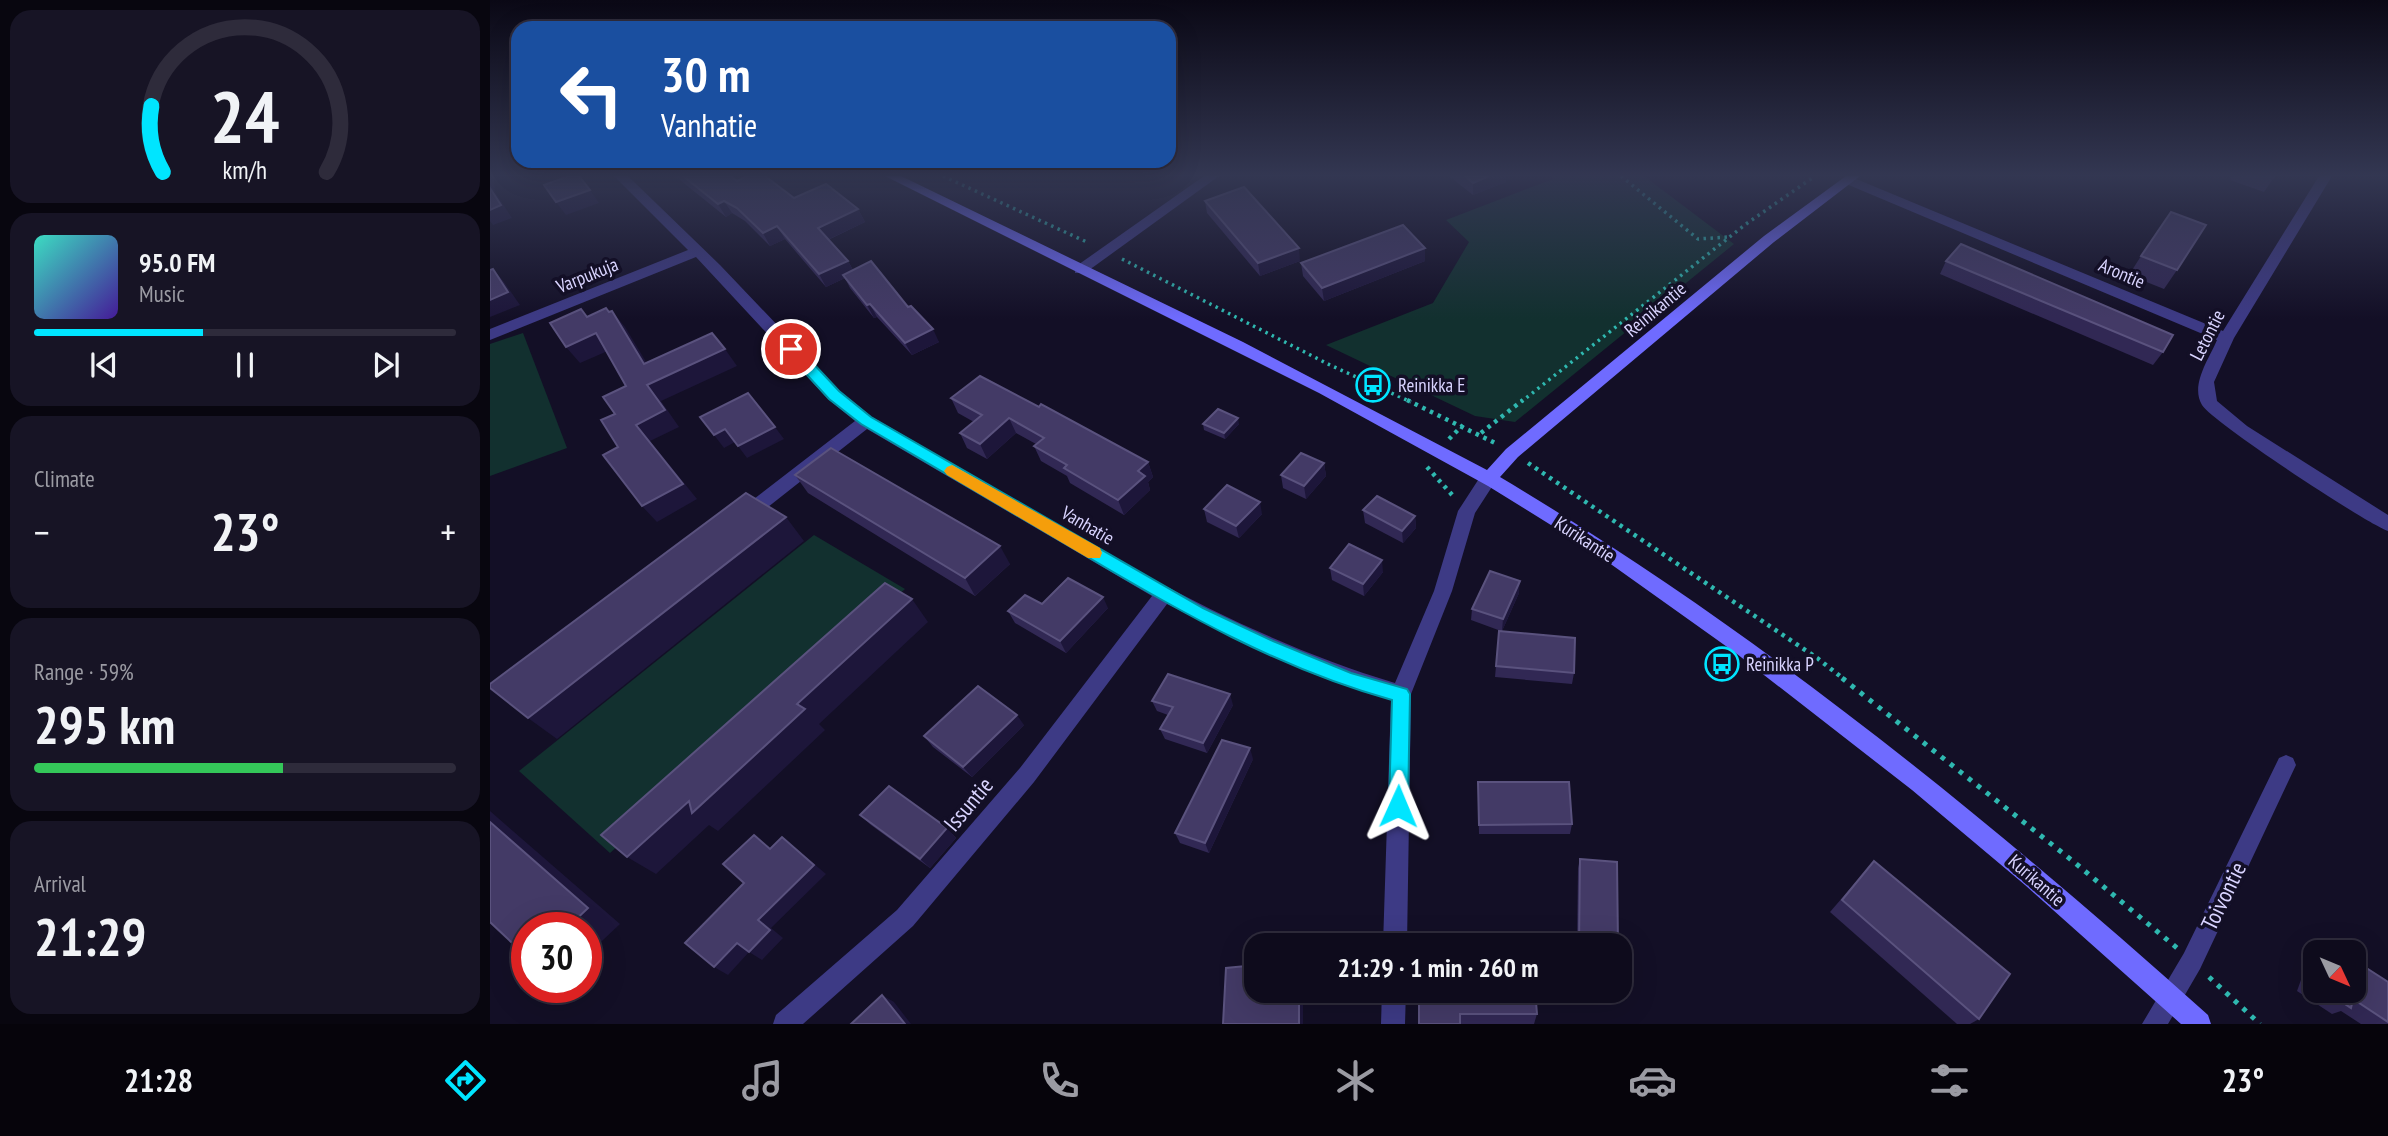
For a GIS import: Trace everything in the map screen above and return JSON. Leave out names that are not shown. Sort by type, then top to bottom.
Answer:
[{"type":"street","name":"Vanhatie","points":[[670,224],[834,395],[866,421],[1164,594],[1266,646],[1349,680],[1401,694]]},
{"type":"street","name":"Kurikantie","points":[[987,224],[1294,376],[1489,479],[1578,533],[1704,619],[1840,719],[1961,814],[2199,1024]]},
{"type":"street","points":[[1080,270],[1146,224]]},
{"type":"street","name":"Reinikantie","points":[[1489,479],[1512,453],[1789,224]]},
{"type":"street","name":"Arontie","points":[[1958,224],[2226,338]]},
{"type":"street","name":"Letontie","points":[[2297,224],[2226,338],[2206,382],[2209,403],[2241,430],[2388,524]]},
{"type":"street","name":"Varpukuja","points":[[490,335],[698,251]]},
{"type":"street","points":[[731,526],[866,421]]},
{"type":"street","points":[[1395,933],[1401,694],[1443,591],[1467,511],[1489,479]]},
{"type":"street","name":"Issuntie","points":[[785,1024],[905,918],[1027,775],[1164,594]]},
{"type":"street","name":"Toivontie","points":[[2154,1024],[2192,961],[2286,765]]},
{"type":"street","points":[[1393,1024],[1394,1003]]},
{"type":"path","points":[[1045,224],[1106,252]]},
{"type":"path","points":[[1679,224],[1698,239],[1729,237]]},
{"type":"path","name":"Reinikantie","points":[[1106,252],[1306,354],[1480,433],[1748,224]]},
{"type":"path","name":"Kurikantie","points":[[1512,453],[1817,658],[2064,854],[2192,961],[2260,1024]]},
{"type":"green space","points":[[1450,224],[1707,224],[1734,244],[1515,422],[1475,416],[1326,345],[1433,303],[1469,242]]},
{"type":"green space","points":[[523,333],[567,448],[490,476],[490,344]]},
{"type":"green space","points":[[814,535],[905,589],[610,853],[519,771]]},
{"type":"building","points":[[753,224],[827,224],[818,228],[848,261],[819,274],[777,226],[763,233]]},
{"type":"building","points":[[1224,224],[1277,224],[1299,248],[1258,263]]},
{"type":"building","points":[[2163,224],[2206,225],[2177,270],[2141,256]]},
{"type":"building","points":[[1403,225],[1425,248],[1322,288],[1301,263]]},
{"type":"building","points":[[1961,244],[2173,335],[2163,352],[1946,261]]},
{"type":"building","points":[[871,261],[908,307],[911,306],[933,329],[905,343],[870,304],[867,305],[843,275]]},
{"type":"building","points":[[493,269],[508,292],[490,300],[490,270]]},
{"type":"building","points":[[606,308],[609,312],[612,311],[644,364],[712,333],[725,349],[647,385],[665,410],[636,425],[683,484],[642,506],[603,455],[618,447],[601,420],[615,414],[603,397],[626,386],[596,333],[566,347],[550,323],[581,309],[587,317]]},
{"type":"building","points":[[980,376],[1039,407],[1041,404],[1148,462],[1138,471],[1145,476],[1118,500],[1064,468],[1067,465],[1034,446],[1044,438],[1009,418],[980,444],[960,433],[982,415],[951,398]]},
{"type":"building","points":[[748,393],[775,427],[738,446],[725,429],[714,435],[700,417]]},
{"type":"building","points":[[1218,409],[1238,418],[1224,433],[1203,424]]},
{"type":"building","points":[[831,448],[1000,546],[965,578],[795,475]]},
{"type":"building","points":[[1301,453],[1324,463],[1304,486],[1281,475]]},
{"type":"building","points":[[1227,485],[1260,502],[1236,526],[1204,509]]},
{"type":"building","points":[[746,493],[786,517],[528,718],[490,688],[490,684]]},
{"type":"building","points":[[1377,496],[1415,516],[1402,531],[1363,510]]},
{"type":"building","points":[[1349,544],[1382,560],[1363,584],[1330,568]]},
{"type":"building","points":[[1490,571],[1520,581],[1503,619],[1472,609]]},
{"type":"building","points":[[1068,578],[1103,597],[1060,641],[1008,611],[1025,595],[1042,604]]},
{"type":"building","points":[[885,583],[912,599],[797,704],[805,709],[692,813],[689,801],[627,857],[601,835]]},
{"type":"building","points":[[1499,631],[1575,638],[1574,673],[1496,666]]},
{"type":"building","points":[[1168,674],[1230,694],[1203,743],[1160,729],[1173,707],[1152,701]]},
{"type":"building","points":[[978,686],[1017,715],[963,767],[924,736]]},
{"type":"building","points":[[1222,740],[1250,748],[1205,843],[1175,833]]},
{"type":"building","points":[[1478,782],[1569,782],[1572,824],[1479,825]]},
{"type":"building","points":[[889,786],[947,828],[920,859],[860,815]]},
{"type":"building","points":[[490,822],[588,908],[584,912],[511,912],[511,942],[490,922]]},
{"type":"building","points":[[754,835],[770,849],[782,837],[814,865],[758,920],[770,930],[749,952],[737,943],[714,967],[685,943],[744,883],[723,864]]},
{"type":"building","points":[[1580,859],[1617,862],[1618,933],[1579,933]]},
{"type":"building","points":[[1874,861],[2010,974],[1979,1019],[1842,900]]},
{"type":"building","points":[[1244,966],[1244,1003],[1299,1003],[1299,1024],[1223,1024],[1226,968]]},
{"type":"building","points":[[2366,968],[2388,982],[2388,1022],[2359,1003],[2366,1003]]},
{"type":"building","points":[[882,995],[905,1024],[851,1024]]},
{"type":"building","points":[[1419,1003],[1536,1003],[1537,1014],[1460,1014],[1460,1024],[1419,1024]]},
{"type":"slow traffic","points":[[952,471],[1094,553]]},
{"type":"place","name":"Reinikka E","points":[[1373,385]]},
{"type":"place","name":"Reinikka P","points":[[1722,664]]},
{"type":"route","points":[[791,349],[834,395],[866,421],[1197,613],[1266,646],[1349,680],[1401,694],[1398,806]]}]
